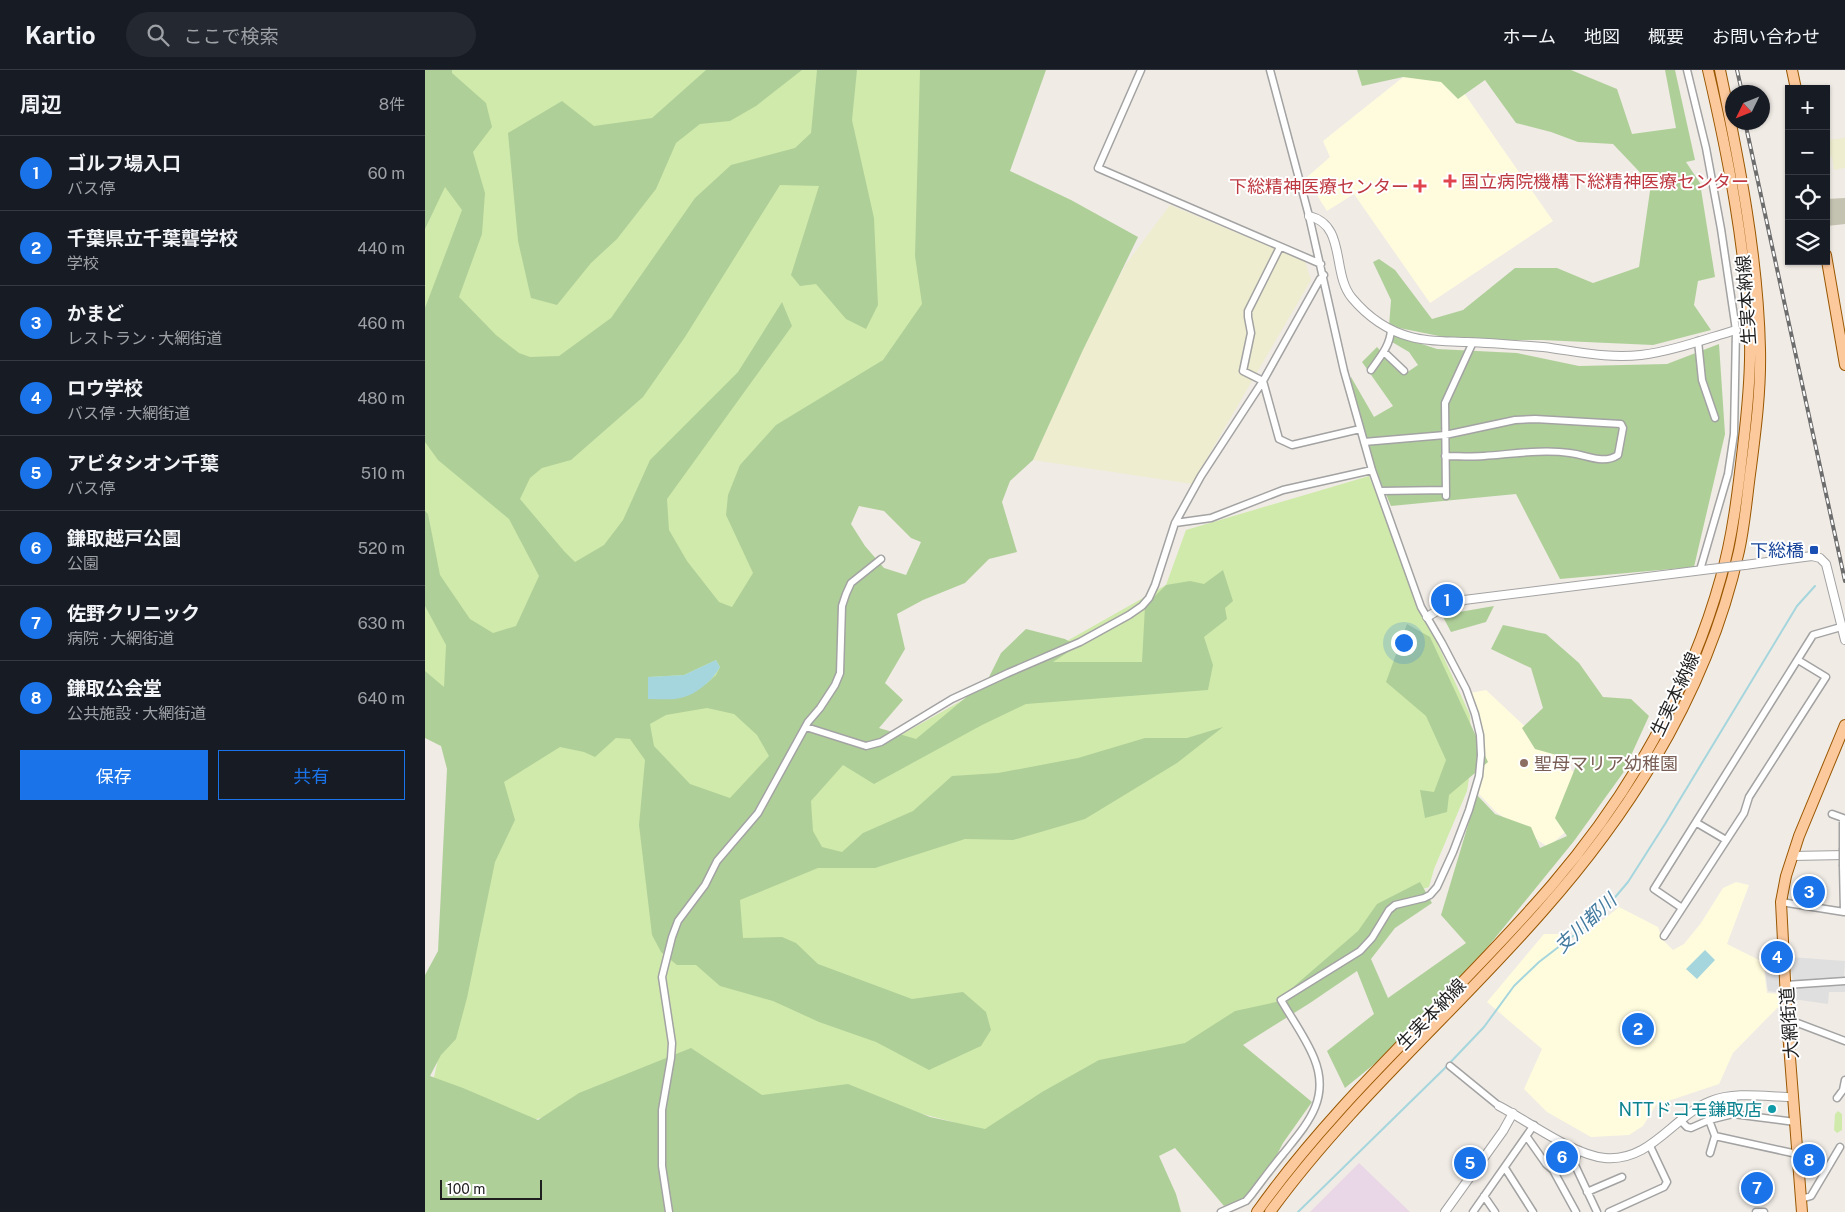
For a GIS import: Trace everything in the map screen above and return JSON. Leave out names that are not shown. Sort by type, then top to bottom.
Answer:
[{"type":"main road","name":"生実本納線","points":[[1257,1212],[1332,1119],[1503,940],[1553,883],[1609,811],[1647,752],[1667,716],[1694,656],[1711,610],[1728,544],[1739,483],[1750,373],[1750,346],[1743,256],[1729,167],[1709,70]]},
{"type":"main road","name":"生実本納線","points":[[1270,1212],[1288,1187],[1341,1125],[1496,962],[1569,881],[1600,842],[1652,764],[1703,665],[1740,549],[1756,422],[1760,371],[1759,327],[1751,251],[1732,125],[1720,70]]},
{"type":"main road","points":[[1792,70],[1795,85]]},
{"type":"main road","points":[[1828,265],[1845,365]]},
{"type":"main road","name":"大網街道","points":[[1803,1212],[1787,1019],[1781,902],[1792,856],[1845,725]]},
{"type":"street","points":[[1141,70],[1098,168],[1321,264]]},
{"type":"street","points":[[1221,1212],[1246,1201],[1302,1130],[1316,1108],[1320,1080],[1314,1056],[1281,1000],[1360,951],[1372,938],[1389,910],[1395,905],[1430,895],[1437,887],[1451,858],[1469,810],[1479,776],[1480,735],[1475,714],[1466,689],[1421,607],[1372,470],[1344,370],[1321,264],[1270,70]]},
{"type":"street","points":[[1687,70],[1710,166],[1736,330],[1734,434],[1725,483],[1701,570]]},
{"type":"street","points":[[1309,216],[1319,218],[1327,225],[1336,248],[1343,284],[1351,297],[1368,314],[1391,330],[1419,338],[1543,347],[1598,355],[1620,356],[1661,352],[1736,330]]},
{"type":"street","points":[[1280,247],[1247,317],[1251,333],[1243,371],[1263,381],[1279,439],[1292,445],[1360,429]]},
{"type":"street","points":[[806,727],[866,746],[881,742],[952,699],[1080,642],[1129,616],[1149,598],[1155,586],[1175,523],[1201,476],[1263,381],[1323,275]]},
{"type":"street","points":[[1371,370],[1390,340],[1391,330]]},
{"type":"street","points":[[1698,341],[1702,380],[1715,418]]},
{"type":"street","points":[[1380,491],[1446,493],[1445,403],[1473,342]]},
{"type":"street","points":[[1384,352],[1404,371]]},
{"type":"street","points":[[1364,442],[1445,435],[1515,420],[1535,418],[1621,424],[1623,428],[1619,455],[1611,460],[1601,460],[1579,454],[1553,451],[1482,456],[1445,456]]},
{"type":"street","points":[[1175,523],[1211,518],[1283,490],[1372,470]]},
{"type":"street","points":[[1427,618],[1437,611],[1464,600],[1813,556],[1823,560],[1826,564],[1845,640]]},
{"type":"street","points":[[669,1212],[662,1166],[662,1110],[672,1043],[662,977],[672,937],[678,921],[705,885],[717,861],[758,813],[806,727],[821,708],[840,673],[842,606],[848,589],[851,583],[881,559]]},
{"type":"street","points":[[1682,908],[1654,889],[1813,635],[1841,627]]},
{"type":"street","points":[[1664,936],[1744,813],[1749,797],[1826,677],[1798,660]]},
{"type":"street","points":[[1781,902],[1843,912],[1843,818],[1833,814]]},
{"type":"street","points":[[1697,823],[1726,840]]},
{"type":"street","points":[[1792,856],[1844,852]]},
{"type":"street","points":[[1786,985],[1845,981]]},
{"type":"street","points":[[1787,1019],[1845,1041]]},
{"type":"street","points":[[1450,1066],[1499,1106],[1579,1150],[1597,1156],[1616,1158],[1636,1153],[1650,1146],[1680,1120],[1711,1101],[1734,1096],[1794,1097]]},
{"type":"street","points":[[1837,1098],[1843,1090],[1845,1080]]},
{"type":"street","points":[[1733,1114],[1734,1096]]},
{"type":"street","points":[[1445,1212],[1503,1131],[1513,1113]]},
{"type":"street","points":[[1680,1120],[1687,1127],[1691,1128],[1709,1120],[1733,1114],[1795,1122]]},
{"type":"street","points":[[1709,1120],[1715,1136],[1710,1153]]},
{"type":"street","points":[[1473,1212],[1534,1125]]},
{"type":"street","points":[[1715,1136],[1797,1154]]},
{"type":"street","points":[[1527,1137],[1545,1164],[1553,1170],[1576,1212]]},
{"type":"street","points":[[1609,1212],[1664,1187],[1667,1182],[1650,1146]]},
{"type":"street","points":[[1801,1198],[1811,1196],[1840,1147]]},
{"type":"street","points":[[1579,1150],[1575,1163],[1597,1212]]},
{"type":"street","points":[[1505,1168],[1533,1212]]},
{"type":"street","points":[[1587,1192],[1622,1177]]},
{"type":"street","points":[[1484,1196],[1495,1212]]},
{"type":"street","points":[[1755,1212],[1765,1212]]},
{"type":"shaded area","name":"下総精神医療センター","points":[[1412,70],[1448,70],[1553,221],[1430,303],[1354,194],[1327,211],[1306,178],[1330,157],[1323,141]]},
{"type":"shaded area","points":[[1845,198],[1845,224],[1830,226],[1830,199]]},
{"type":"shaded area","name":"聖母マリア幼稚園","points":[[1486,690],[1586,784],[1570,828],[1548,847],[1496,812],[1478,793],[1484,753],[1483,735],[1470,693]]},
{"type":"shaded area","points":[[1736,882],[1749,885],[1727,944],[1763,962],[1767,993],[1780,994],[1782,1008],[1777,1008],[1733,1053],[1719,1084],[1656,1105],[1643,1126],[1629,1135],[1591,1137],[1547,1112],[1524,1089],[1542,1049],[1487,1002],[1544,934],[1563,934],[1568,940],[1575,941],[1619,907],[1658,927],[1662,939],[1673,950],[1684,944],[1701,923],[1723,888]]},
{"type":"shaded area","points":[[1789,957],[1845,961],[1844,977],[1793,982]]},
{"type":"shaded area","points":[[1764,964],[1778,970],[1781,993],[1768,991]]},
{"type":"shaded area","points":[[1845,982],[1845,992],[1829,992],[1828,1004],[1793,999],[1792,986]]},
{"type":"shaded area","points":[[1359,1163],[1410,1212],[1310,1212]]},
{"type":"green space","points":[[425,70],[935,70],[929,321],[831,463],[869,753],[1166,585],[1186,530],[1369,476],[1439,647],[1470,715],[1472,759],[1467,791],[1434,869],[1429,887],[1401,896],[1360,944],[1213,1047],[981,1136],[953,1122],[843,1093],[580,1108],[501,1128],[432,1086],[480,876],[425,685]]},
{"type":"green space","points":[[425,70],[452,70],[452,73],[486,103],[492,127],[473,152],[485,193],[482,234],[459,297],[496,335],[519,353],[530,357],[559,356],[611,318],[695,198],[731,165],[795,148],[811,133],[817,70],[857,70],[852,120],[874,218],[878,305],[866,329],[846,319],[816,284],[800,286],[791,275],[819,186],[780,185],[685,337],[643,397],[571,460],[542,468],[530,478],[520,499],[575,562],[604,545],[623,520],[650,460],[738,372],[782,302],[792,326],[667,499],[669,530],[687,561],[719,602],[732,607],[753,573],[726,515],[728,495],[740,465],[776,425],[883,360],[922,304],[915,256],[920,70],[1046,70],[1010,171],[1071,200],[1138,237],[1082,352],[1033,460],[1010,481],[1002,502],[1017,552],[989,559],[965,583],[923,600],[897,614],[905,649],[885,683],[903,700],[879,728],[916,739],[988,679],[1001,653],[1026,629],[1065,639],[1077,646],[1053,662],[1142,662],[1145,606],[1166,585],[1190,581],[1204,584],[1223,570],[1233,601],[1225,608],[1227,619],[1204,637],[1213,665],[1208,690],[1026,704],[982,725],[874,784],[843,765],[811,801],[813,831],[822,847],[842,852],[863,833],[913,811],[952,776],[998,773],[1078,758],[1145,738],[1187,738],[1223,727],[1177,763],[1085,819],[1013,840],[965,839],[875,868],[818,868],[740,900],[743,938],[782,937],[796,943],[818,964],[912,999],[963,992],[986,1012],[991,1030],[981,1046],[929,1070],[876,1042],[819,1022],[773,1001],[720,986],[696,965],[677,965],[661,952],[652,935],[639,825],[645,760],[630,739],[616,738],[595,757],[584,752],[560,747],[504,782],[515,820],[495,862],[467,998],[456,1039],[441,1055],[430,1076],[538,1120],[579,1093],[691,1048],[762,1095],[848,1084],[930,1117],[985,1129],[1042,1092],[1099,1060],[1185,1043],[1235,1011],[1276,1002],[1358,931],[1377,904],[1420,882],[1432,903],[1395,928],[1371,959],[1388,998],[1466,943],[1441,915],[1477,795],[1495,814],[1531,827],[1540,848],[1567,836],[1555,818],[1578,761],[1535,749],[1522,728],[1543,708],[1531,668],[1491,649],[1503,625],[1546,634],[1579,663],[1603,697],[1631,699],[1649,716],[1623,773],[1574,841],[1482,954],[1378,1061],[1345,1088],[1327,1051],[1374,1014],[1357,971],[1243,1045],[1312,1102],[1283,1143],[1257,1194],[1224,1206],[1175,1148],[1159,1156],[1176,1194],[1181,1212],[425,1212],[425,975],[438,951],[447,769],[441,746],[425,738],[425,671],[444,687],[446,645],[425,606],[425,511],[428,514],[440,575],[470,619],[493,633],[516,626],[539,576],[509,519],[438,460],[425,442],[425,308],[462,210],[445,187],[425,229]],"holes":[[[859,506],[884,511],[911,538],[921,542],[906,575],[884,568],[865,546],[851,524]],[[716,660],[720,667],[716,675],[706,684],[649,677],[684,675]],[[707,708],[734,714],[757,735],[769,756],[730,798],[690,784],[654,746],[650,724],[666,715]]]},
{"type":"green space","points":[[706,70],[802,70],[756,106],[730,121],[700,124],[676,143],[656,189],[617,239],[591,263],[557,305],[531,298],[518,241],[508,133],[562,101],[594,126],[652,118]]},
{"type":"green space","points":[[1357,70],[1571,70],[1617,89],[1632,134],[1676,128],[1665,70],[1675,70],[1695,160],[1686,162],[1700,183],[1715,277],[1698,281],[1694,305],[1711,330],[1653,345],[1541,340],[1459,340],[1389,326],[1391,300],[1373,262],[1379,259],[1395,270],[1432,319],[1463,310],[1515,268],[1557,268],[1593,283],[1639,267],[1651,184],[1613,144],[1578,142],[1551,132],[1516,123],[1485,80],[1458,99],[1441,82],[1403,77],[1362,86]]},
{"type":"green space","points":[[1845,138],[1845,168],[1834,170],[1832,157],[1830,157],[1830,140]]},
{"type":"green space","points":[[1170,205],[1305,261],[1311,280],[1192,484],[1033,460],[1095,323],[1126,264]]},
{"type":"green space","points":[[1394,335],[1437,349],[1517,353],[1579,366],[1667,364],[1719,344],[1725,434],[1694,567],[1560,579],[1516,494],[1391,506],[1360,434],[1347,383],[1351,377],[1374,417],[1393,406],[1362,362],[1377,347],[1403,375],[1418,365],[1409,352],[1392,342]]},
{"type":"green space","points":[[1494,606],[1486,622],[1451,632],[1442,615]]},
{"type":"green space","points":[[1407,624],[1430,637],[1488,762],[1449,795],[1447,812],[1425,818],[1420,790],[1434,792],[1446,760],[1426,716],[1386,682]]},
{"type":"green space","points":[[1838,1111],[1842,1114],[1842,1130],[1837,1133],[1834,1130],[1835,1114]]},
{"type":"green space","points":[[1560,1148],[1573,1154],[1571,1160],[1561,1162],[1554,1167],[1548,1162]]},
{"type":"water","points":[[716,660],[720,667],[714,676],[701,688],[688,696],[676,699],[648,699],[648,677],[684,675]]},
{"type":"water","points":[[1705,950],[1715,960],[1697,979],[1686,969]]},
{"type":"waterway","name":"支川都川","points":[[1298,1212],[1444,1069],[1484,1027],[1514,986],[1539,962],[1591,922],[1628,882],[1797,606],[1815,586]]},
{"type":"railway","points":[[1737,70],[1740,85]]},
{"type":"railway","points":[[1747,130],[1845,581]]},
{"type":"place","name":"国立病院機構下総精神医療センター","points":[[1450,181]]},
{"type":"place","name":"下総精神医療センター","points":[[1420,186]]},
{"type":"place","name":"下総橋","points":[[1814,550]]},
{"type":"place","name":"ゴルフ場入口","points":[[1447,600]]},
{"type":"place","name":"聖母マリア幼稚園","points":[[1524,763]]},
{"type":"place","name":"かまど","points":[[1809,892]]},
{"type":"place","name":"ロウ学校","points":[[1777,957]]},
{"type":"place","name":"千葉県立千葉聾学校","points":[[1638,1029]]},
{"type":"place","name":"NTTドコモ鎌取店","points":[[1772,1109]]},
{"type":"place","name":"鎌取越戸公園","points":[[1562,1157]]},
{"type":"place","name":"鎌取公会堂","points":[[1809,1160]]},
{"type":"place","name":"アビタシオン千葉","points":[[1470,1163]]},
{"type":"place","name":"佐野クリニック","points":[[1757,1188]]}]
